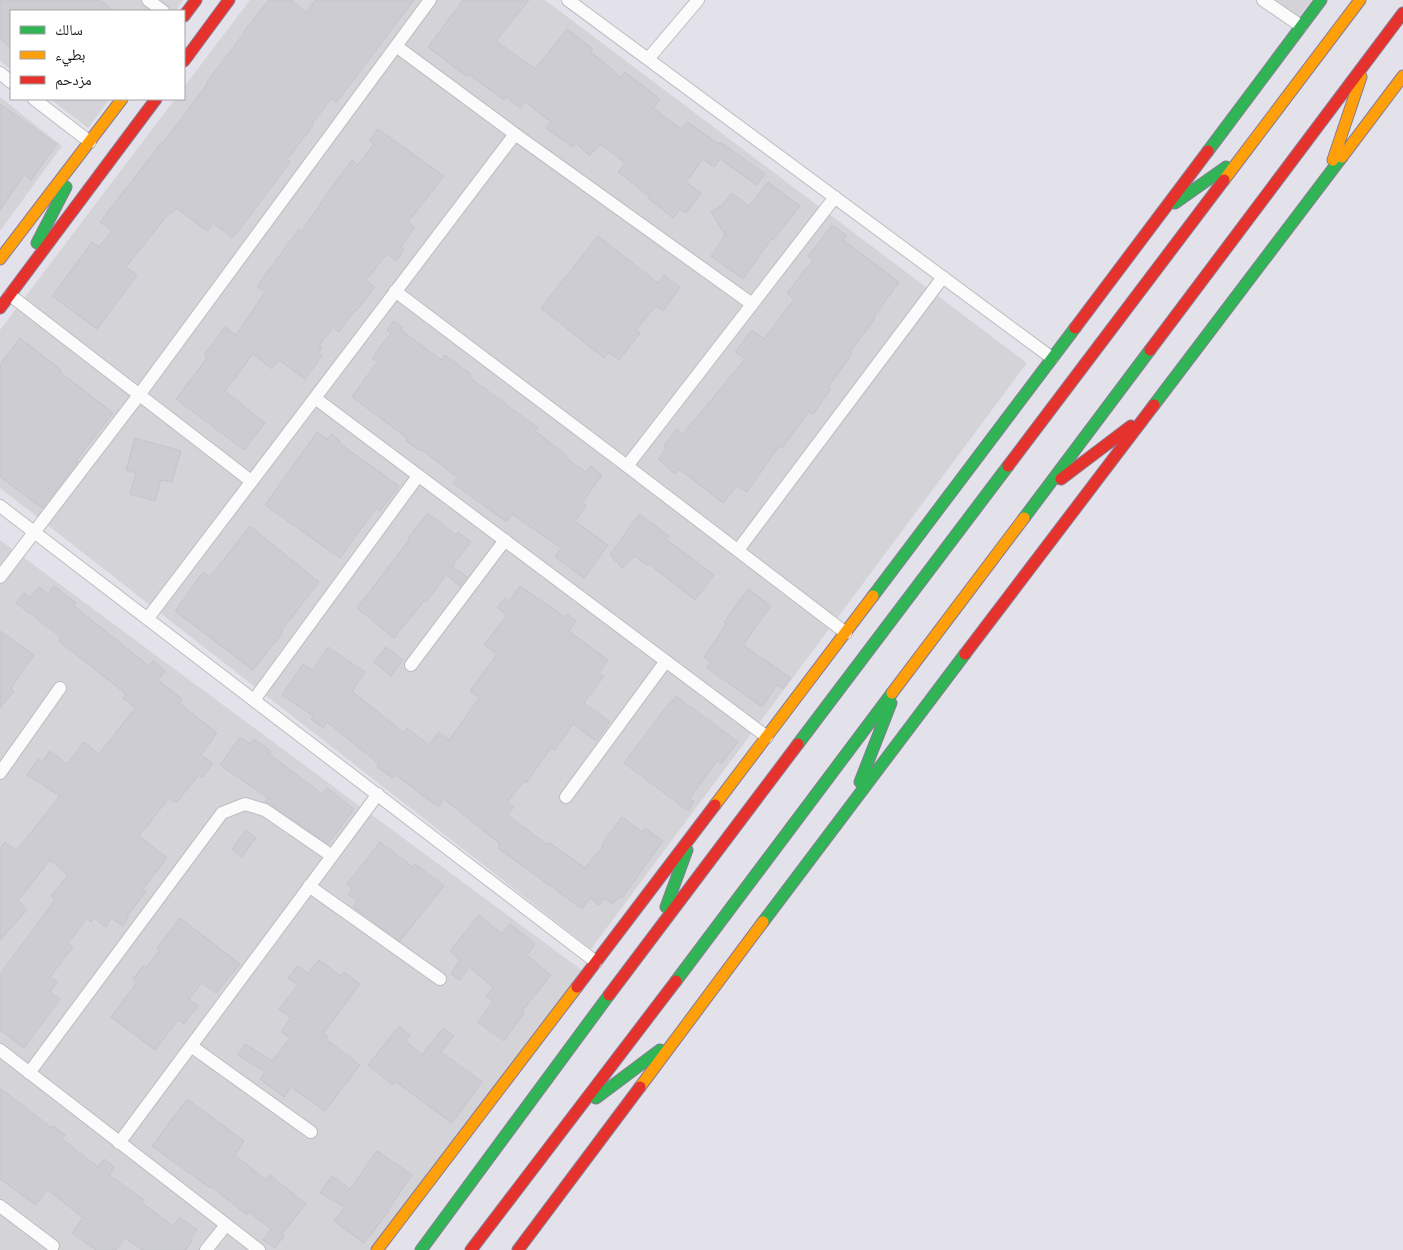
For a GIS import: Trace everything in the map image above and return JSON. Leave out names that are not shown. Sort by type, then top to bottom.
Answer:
[{"type":"street","points":[[148,0],[162,10]]},
{"type":"street","points":[[185,15],[196,0]]},
{"type":"street","points":[[185,60],[229,0]]},
{"type":"street","points":[[0,577],[139,395],[430,0]]},
{"type":"street","points":[[568,0],[1052,358]]},
{"type":"street","points":[[648,59],[698,0]]},
{"type":"street","points":[[1263,0],[1301,26]]},
{"type":"street","points":[[377,1250],[768,738],[1321,0]]},
{"type":"street","points":[[421,1250],[658,928],[1360,0]]},
{"type":"street","points":[[472,1250],[1403,13]]},
{"type":"street","points":[[396,46],[514,134],[752,304]]},
{"type":"street","points":[[1326,177],[1367,60]]},
{"type":"street","points":[[0,73],[10,81]]},
{"type":"street","points":[[518,1250],[853,802],[1403,76]]},
{"type":"street","points":[[35,100],[90,142]]},
{"type":"street","points":[[2,252],[121,100]]},
{"type":"street","points":[[0,308],[155,100]]},
{"type":"street","points":[[148,618],[514,134]]},
{"type":"street","points":[[10,295],[90,142]]},
{"type":"street","points":[[1162,212],[1242,156]]},
{"type":"street","points":[[627,466],[834,196]]},
{"type":"street","points":[[738,550],[943,277]]},
{"type":"street","points":[[395,292],[738,550],[846,634]]},
{"type":"street","points":[[10,295],[251,481]]},
{"type":"street","points":[[315,398],[768,738]]},
{"type":"street","points":[[1042,493],[1149,412]]},
{"type":"street","points":[[254,700],[418,476]]},
{"type":"street","points":[[0,506],[596,962]]},
{"type":"street","points":[[411,665],[505,540]]},
{"type":"street","points":[[566,797],[666,661]]},
{"type":"street","points":[[853,802],[900,681]]},
{"type":"street","points":[[0,773],[60,688]]},
{"type":"street","points":[[119,1143],[378,794]]},
{"type":"street","points":[[29,1073],[222,813],[244,804],[265,810],[332,856]]},
{"type":"street","points":[[658,928],[691,837]]},
{"type":"street","points":[[309,886],[440,979]]},
{"type":"street","points":[[579,1110],[678,1037]]},
{"type":"street","points":[[191,1046],[311,1132]]},
{"type":"street","points":[[0,1050],[259,1250]]},
{"type":"street","points":[[0,1206],[53,1246]]},
{"type":"street","points":[[206,1250],[226,1225]]},
{"type":"shaded area","points":[[0,0],[183,0],[176,10],[10,10],[10,69],[0,61]]},
{"type":"shaded area","points":[[250,0],[545,0],[1027,363],[591,949],[0,488],[0,330],[174,100],[185,100],[185,86]]},
{"type":"shaded area","points":[[1269,0],[1312,0],[1299,17]]},
{"type":"shaded area","points":[[0,97],[62,146],[0,231]]},
{"type":"shaded area","points":[[51,100],[109,100],[88,128]]},
{"type":"shaded area","points":[[0,540],[583,971],[371,1250],[0,1250]]},
{"type":"building","points":[[0,0],[100,0],[113,10],[10,10],[10,47],[0,39]]},
{"type":"building","points":[[269,0],[291,0],[306,12],[315,0],[414,0],[336,103],[331,99],[287,159],[290,162],[233,238],[213,223],[207,231],[176,208],[172,213],[170,212],[126,267],[137,275],[97,329],[52,296],[92,242],[99,247],[112,231],[100,222],[163,143],[244,31]]},
{"type":"building","points":[[463,0],[529,0],[496,41],[535,69],[567,29],[593,49],[591,52],[621,77],[625,72],[660,99],[653,108],[681,129],[687,122],[719,144],[720,142],[765,174],[757,185],[720,159],[714,167],[703,159],[686,182],[701,193],[686,213],[680,209],[673,218],[618,172],[625,163],[601,144],[589,156],[576,143],[573,147],[546,128],[551,122],[525,102],[520,108],[506,97],[504,100],[468,74],[466,76],[428,47]]},
{"type":"building","points":[[0,104],[57,144],[31,180],[24,175],[0,210]]},
{"type":"building","points":[[378,129],[444,176],[408,222],[415,227],[401,247],[404,250],[396,261],[387,254],[366,280],[375,287],[339,332],[333,327],[319,346],[322,348],[318,353],[322,356],[305,379],[279,360],[272,369],[253,354],[225,391],[265,423],[244,450],[176,399],[207,358],[204,355],[225,327],[236,335],[265,292],[257,286],[299,229],[302,231],[352,160],[358,165],[374,144],[369,141]]},
{"type":"building","points":[[768,182],[800,206],[773,240],[772,238],[743,279],[711,256],[725,235],[711,212],[722,205],[732,193],[749,206]]},
{"type":"building","points":[[832,225],[847,236],[843,240],[899,282],[873,318],[875,319],[850,352],[852,354],[828,387],[831,389],[813,414],[809,412],[782,448],[779,446],[747,492],[737,486],[723,503],[679,469],[675,474],[658,459],[667,448],[664,446],[676,429],[683,434],[745,359],[735,352],[752,330],[764,339],[794,299],[787,293],[813,260],[808,256]]},
{"type":"building","points":[[598,236],[658,283],[664,275],[680,287],[663,311],[656,306],[636,330],[640,333],[619,360],[609,352],[604,358],[541,308]]},
{"type":"building","points":[[394,321],[403,327],[401,330],[441,360],[445,355],[471,374],[469,377],[538,428],[535,431],[567,456],[566,458],[586,472],[591,466],[602,475],[582,503],[586,506],[575,521],[608,545],[584,578],[555,557],[561,548],[512,514],[507,522],[480,503],[453,483],[457,477],[421,449],[420,451],[405,440],[407,438],[352,397],[377,362],[372,358],[391,333],[387,330]]},
{"type":"building","points":[[20,338],[113,413],[42,508],[0,477],[0,364]]},
{"type":"building","points":[[317,432],[327,439],[331,434],[340,441],[339,443],[399,486],[380,511],[376,508],[340,558],[265,505]]},
{"type":"building","points":[[135,438],[181,451],[172,482],[161,480],[155,501],[130,494],[136,473],[126,470]]},
{"type":"building","points":[[428,513],[456,535],[458,532],[471,542],[452,566],[467,577],[460,586],[446,575],[426,602],[424,601],[394,638],[357,608]]},
{"type":"building","points":[[639,514],[669,536],[666,539],[714,575],[695,600],[649,564],[647,565],[635,556],[622,568],[610,555]]},
{"type":"building","points":[[250,526],[319,582],[253,670],[175,611],[203,572],[210,577]]},
{"type":"building","points":[[54,586],[76,603],[74,606],[149,666],[153,661],[165,671],[158,680],[182,699],[179,703],[217,733],[201,755],[213,763],[202,778],[199,775],[176,803],[169,798],[139,836],[167,858],[142,890],[146,892],[127,916],[129,917],[123,926],[111,918],[106,927],[94,918],[91,922],[87,918],[68,943],[73,947],[50,977],[57,982],[50,992],[60,999],[24,1048],[0,1030],[0,974],[55,900],[51,896],[68,875],[50,860],[18,901],[27,910],[0,940],[0,849],[5,842],[16,851],[60,796],[27,775],[38,759],[42,762],[50,751],[67,764],[84,742],[99,754],[135,708],[123,698],[126,694],[59,641],[61,637],[16,603],[24,593],[30,598],[39,587],[48,594]]},
{"type":"building","points":[[520,586],[565,617],[567,614],[576,621],[569,631],[608,660],[599,673],[604,676],[584,703],[610,722],[596,741],[573,724],[555,750],[551,748],[526,783],[524,781],[507,802],[514,807],[507,815],[548,845],[550,843],[585,868],[604,845],[602,844],[622,817],[642,832],[645,828],[663,841],[622,898],[619,896],[613,904],[604,898],[599,905],[590,898],[582,909],[498,848],[500,844],[444,799],[438,807],[396,775],[393,778],[377,767],[379,764],[327,722],[323,728],[311,719],[313,716],[282,695],[303,664],[313,670],[328,647],[365,672],[352,691],[404,733],[407,728],[429,745],[439,732],[449,740],[479,698],[470,691],[497,654],[484,645],[507,615],[497,608],[505,598],[509,601]]},
{"type":"building","points":[[748,589],[771,606],[743,645],[791,678],[783,689],[777,685],[762,707],[707,668],[711,662],[704,657],[727,623],[724,622]]},
{"type":"building","points":[[0,631],[34,655],[11,688],[14,691],[0,708]]},
{"type":"building","points":[[386,647],[403,660],[391,676],[374,662]]},
{"type":"building","points":[[676,696],[738,742],[721,764],[717,761],[690,798],[694,802],[688,811],[624,763]]},
{"type":"building","points":[[240,737],[250,744],[254,739],[271,751],[269,754],[322,794],[327,788],[354,809],[328,844],[265,802],[268,798],[220,765]]},
{"type":"building","points":[[246,830],[256,838],[242,857],[232,849]]},
{"type":"building","points":[[380,842],[413,867],[415,864],[444,886],[400,941],[353,907],[357,901],[348,894],[352,888],[347,884]]},
{"type":"building","points":[[479,915],[502,934],[510,924],[535,944],[527,955],[551,975],[522,1011],[524,1013],[504,1041],[478,1022],[493,1001],[486,996],[493,987],[469,967],[460,980],[451,974],[460,960],[450,951]]},
{"type":"building","points":[[180,918],[240,964],[216,993],[202,983],[189,999],[198,1006],[184,1024],[178,1020],[155,1050],[111,1017],[137,982],[133,979],[143,966],[146,968],[160,950],[157,948]]},
{"type":"building","points":[[319,960],[341,976],[344,972],[360,984],[323,1034],[328,1037],[326,1039],[360,1065],[325,1111],[291,1087],[284,1097],[260,1079],[265,1072],[238,1055],[245,1044],[272,1061],[290,1038],[281,1032],[291,1018],[279,1009],[298,985],[288,978],[297,966],[308,973]]},
{"type":"building","points":[[399,1026],[410,1035],[405,1041],[422,1055],[443,1028],[454,1036],[441,1052],[482,1082],[452,1123],[396,1082],[393,1085],[368,1065]]},
{"type":"building","points":[[0,1088],[52,1128],[53,1126],[65,1135],[62,1139],[98,1167],[104,1159],[115,1168],[109,1175],[144,1200],[142,1203],[173,1226],[180,1217],[197,1230],[190,1239],[192,1241],[186,1250],[142,1250],[125,1238],[116,1250],[96,1250],[72,1233],[83,1218],[47,1189],[36,1205],[0,1179]]},
{"type":"building","points":[[187,1099],[244,1141],[235,1155],[266,1180],[270,1175],[306,1204],[282,1234],[284,1236],[275,1248],[263,1240],[271,1229],[249,1212],[247,1215],[212,1187],[210,1188],[152,1146]]},
{"type":"building","points":[[377,1151],[412,1175],[389,1211],[364,1243],[334,1221],[345,1207],[320,1193],[332,1176],[350,1189]]},
{"type":"traffic: fast","points":[[1208,151],[1321,0]]},
{"type":"traffic: fast","points":[[1154,405],[1342,157]]},
{"type":"traffic: fast","points":[[1175,203],[1226,167]]},
{"type":"traffic: fast","points":[[37,243],[66,187]]},
{"type":"traffic: fast","points":[[873,596],[1075,328]]},
{"type":"traffic: fast","points":[[1024,518],[1150,350]]},
{"type":"traffic: fast","points":[[798,744],[1008,466]]},
{"type":"traffic: fast","points":[[763,922],[965,654]]},
{"type":"traffic: fast","points":[[676,981],[892,693]]},
{"type":"traffic: fast","points":[[860,782],[891,703]]},
{"type":"traffic: fast","points":[[666,907],[687,850]]},
{"type":"traffic: fast","points":[[421,1250],[609,995]]},
{"type":"traffic: fast","points":[[596,1098],[660,1050]]},
{"type":"traffic: slow","points":[[1224,180],[1360,0]]},
{"type":"traffic: slow","points":[[1342,157],[1403,76]]},
{"type":"traffic: slow","points":[[1333,160],[1361,77]]},
{"type":"traffic: slow","points":[[0,259],[121,100]]},
{"type":"traffic: slow","points":[[892,693],[1024,518]]},
{"type":"traffic: slow","points":[[715,805],[873,596]]},
{"type":"traffic: slow","points":[[640,1087],[763,922]]},
{"type":"traffic: slow","points":[[377,1250],[577,987]]},
{"type":"traffic: jam","points":[[185,15],[196,0]]},
{"type":"traffic: jam","points":[[185,60],[229,0]]},
{"type":"traffic: jam","points":[[1150,350],[1403,13]]},
{"type":"traffic: jam","points":[[0,308],[155,100]]},
{"type":"traffic: jam","points":[[1075,328],[1208,151]]},
{"type":"traffic: jam","points":[[1008,466],[1224,180]]},
{"type":"traffic: jam","points":[[965,654],[1154,405]]},
{"type":"traffic: jam","points":[[1061,479],[1131,426]]},
{"type":"traffic: jam","points":[[609,995],[798,744]]},
{"type":"traffic: jam","points":[[577,987],[715,805]]},
{"type":"traffic: jam","points":[[471,1250],[676,981]]},
{"type":"traffic: jam","points":[[518,1250],[640,1087]]}]
